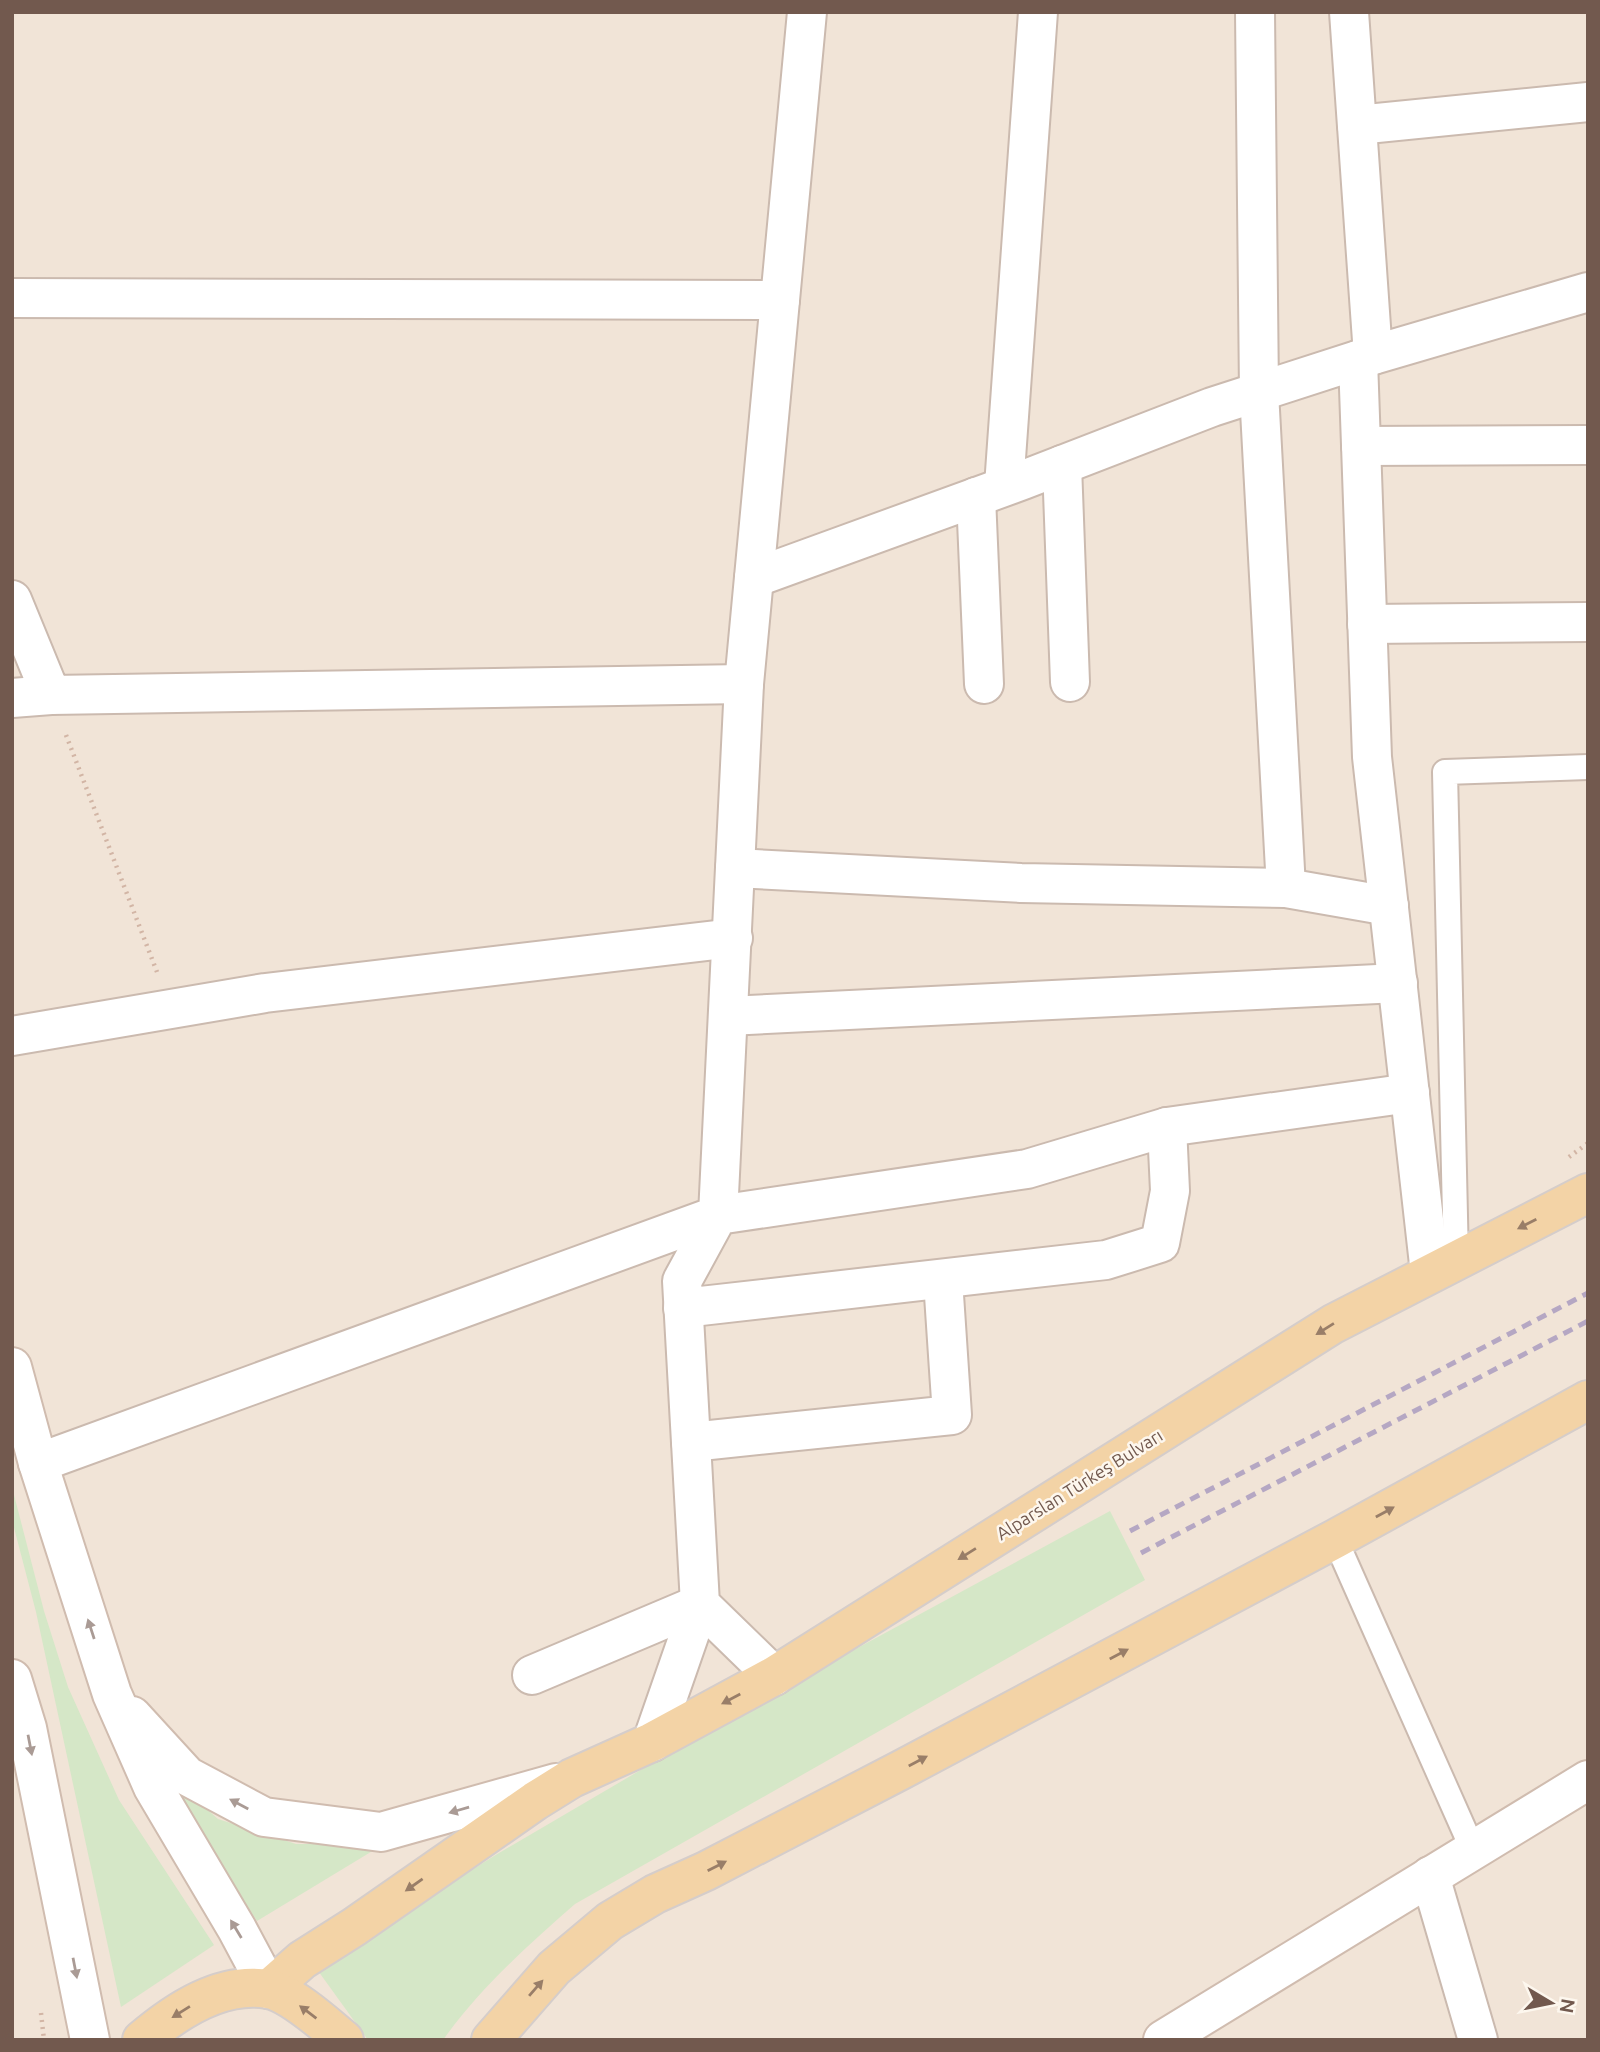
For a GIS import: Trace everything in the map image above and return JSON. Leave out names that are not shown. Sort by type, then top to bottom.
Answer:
[{"type":"main road","name":"Alparslan Türkeş Bulvarı","points":[[269,1989],[302,1960],[355,1927],[534,1801],[572,1778],[652,1742],[774,1676],[1321,1331],[1588,1192]]},
{"type":"main road","points":[[491,2040],[554,1968],[610,1921],[654,1894],[706,1871],[901,1770],[1335,1539],[1588,1400]]},
{"type":"main road","points":[[142,2040],[158,2026],[204,1998],[234,1989],[269,1989],[288,1997],[344,2040]]},
{"type":"street","points":[[652,1742],[700,1604],[682,1281],[719,1215],[744,684],[807,12]]},
{"type":"street","points":[[984,684],[990,491],[1038,12]]},
{"type":"street","points":[[1255,12],[1259,392],[1286,888]]},
{"type":"street","points":[[1349,12],[1357,125],[1366,358],[1361,446],[1372,757],[1410,1093],[1443,1267]]},
{"type":"street","points":[[1357,125],[1588,102]]},
{"type":"street","points":[[754,578],[1212,407],[1588,292]]},
{"type":"street","points":[[12,298],[780,300]]},
{"type":"street","points":[[1361,446],[1588,444]]},
{"type":"street","points":[[1062,465],[1070,682]]},
{"type":"street","points":[[12,600],[51,695]]},
{"type":"street","points":[[1367,624],[1588,622]]},
{"type":"street","points":[[12,698],[51,695],[744,684]]},
{"type":"street","points":[[735,868],[1021,883],[1286,888],[1389,906]]},
{"type":"street","points":[[12,1036],[265,993],[733,937]]},
{"type":"street","points":[[728,1016],[1398,983]]},
{"type":"street","points":[[38,1463],[719,1215],[1027,1169],[1167,1127],[1410,1093]]},
{"type":"street","points":[[683,1308],[1106,1260],[1160,1244],[1170,1191],[1167,1127]]},
{"type":"street","points":[[691,1442],[952,1415],[943,1280]]},
{"type":"street","points":[[12,1367],[38,1463],[112,1694],[153,1787],[237,1929],[269,1989]]},
{"type":"street","points":[[700,1604],[774,1676]]},
{"type":"street","points":[[532,1675],[700,1604]]},
{"type":"street","points":[[12,1679],[27,1728],[90,2040]]},
{"type":"street","points":[[112,1694],[187,1776],[264,1817],[381,1832],[572,1778]]},
{"type":"street","points":[[1163,2040],[1588,1780]]},
{"type":"street","points":[[1430,1876],[1478,2040]]},
{"type":"lane","points":[[1443,1267],[1445,772],[1588,766]]},
{"type":"lane","points":[[1335,1539],[1473,1850]]},
{"type":"path","points":[[51,695],[171,1009]]},
{"type":"path","points":[[41,2015],[44,2040]]},
{"type":"shaded area","points":[[12,12],[1588,12],[1588,2040],[12,2040]]},
{"type":"green space","points":[[12,1487],[44,1611],[68,1687],[119,1800],[214,1945],[121,2007],[36,1612],[12,1520]]},
{"type":"green space","points":[[1110,1511],[1145,1580],[575,1904],[488,1985],[443,2040],[368,2040],[316,1968],[494,1856],[743,1710]]},
{"type":"green space","points":[[148,1758],[218,1819],[296,1844],[384,1844],[257,1921]]},
{"type":"railway","points":[[1130,1531],[1588,1293]]},
{"type":"railway","points":[[1141,1553],[1588,1321]]}]
